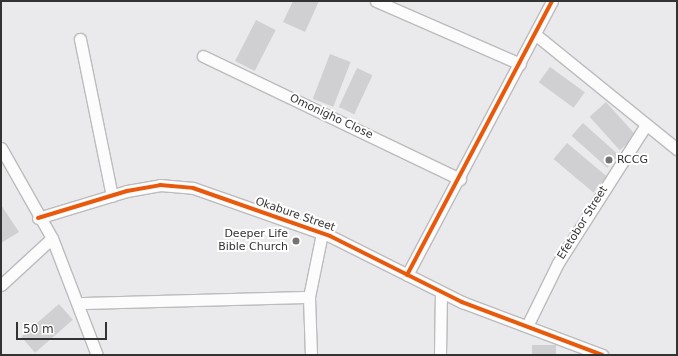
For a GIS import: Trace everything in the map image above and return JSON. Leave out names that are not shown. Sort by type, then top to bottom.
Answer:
[{"type":"street","points":[[376,1],[520,64]]},
{"type":"street","points":[[407,275],[460,179],[536,35],[552,1]]},
{"type":"street","points":[[536,35],[677,149]]},
{"type":"street","points":[[80,39],[112,196]]},
{"type":"street","name":"Omonigho Close","points":[[202,56],[460,179]]},
{"type":"street","name":"Efetobor Street","points":[[527,326],[558,263],[646,125]]},
{"type":"street","points":[[1,148],[38,218],[52,238],[80,303],[95,354]]},
{"type":"street","name":"Okabure Street","points":[[38,218],[112,196],[160,185],[193,188],[322,233],[441,292],[602,355]]},
{"type":"street","points":[[311,355],[309,297],[322,233]]},
{"type":"street","points":[[1,285],[52,238]]},
{"type":"street","points":[[440,355],[441,292]]},
{"type":"street","points":[[80,303],[309,297]]},
{"type":"building","points":[[293,1],[319,1],[305,32],[283,22]]},
{"type":"building","points":[[256,20],[276,30],[255,71],[235,61]]},
{"type":"building","points":[[330,54],[351,62],[333,107],[313,99]]},
{"type":"building","points":[[550,67],[585,92],[574,108],[539,82]]},
{"type":"building","points":[[357,68],[372,75],[354,114],[339,107]]},
{"type":"building","points":[[606,102],[636,135],[620,150],[590,117]]},
{"type":"building","points":[[583,123],[619,155],[607,168],[572,136]]},
{"type":"building","points":[[567,143],[607,176],[593,193],[554,159]]},
{"type":"building","points":[[1,205],[19,232],[1,243]]},
{"type":"building","points":[[59,304],[73,320],[35,353],[21,337]]},
{"type":"building","points":[[532,345],[556,345],[556,355],[532,355]]},
{"type":"cycle path","points":[[407,275],[552,1]]},
{"type":"cycle path","points":[[38,218],[127,191],[160,185],[193,188],[330,236],[462,302],[602,355]]},
{"type":"place","name":"RCCG","points":[[609,160]]},
{"type":"place","name":"Deeper Life Bible Church","points":[[296,241]]}]
